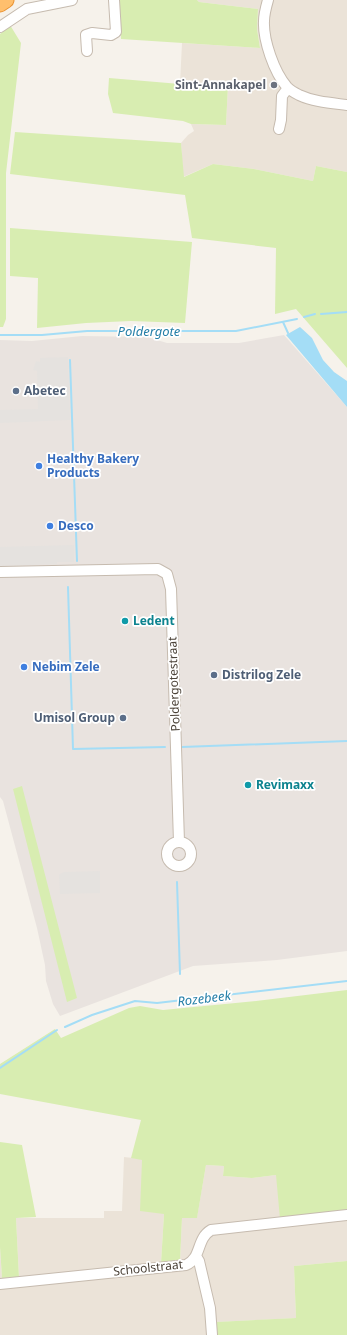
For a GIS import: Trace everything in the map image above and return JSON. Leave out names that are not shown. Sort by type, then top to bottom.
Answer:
[{"type":"highway","points":[[0,4],[6,0]]},
{"type":"street","points":[[0,27],[27,9],[72,0]]},
{"type":"street","points":[[87,51],[86,35],[92,33],[111,36],[116,32],[114,0]]},
{"type":"street","points":[[268,0],[264,20],[264,35],[271,58],[279,76],[288,88],[300,95],[320,102],[347,105]]},
{"type":"street","points":[[279,129],[282,96],[288,88]]},
{"type":"street","name":"Poldergotestraat","points":[[0,572],[158,569],[167,574],[171,589],[179,842]]},
{"type":"street","name":"Schoolstraat","points":[[0,1284],[186,1265],[191,1263],[196,1256],[206,1234],[211,1230],[347,1216]]},
{"type":"street","points":[[196,1256],[199,1261],[210,1308],[212,1335]]},
{"type":"shaded area","points":[[197,0],[347,0],[347,172],[316,166],[313,181],[254,169],[213,164],[183,177],[181,143],[194,131],[191,124],[226,125],[228,86],[180,84],[182,43],[260,48],[257,29],[258,9],[199,2]]},
{"type":"shaded area","points":[[284,335],[347,407],[347,951],[277,960],[193,966],[60,1016],[53,1004],[46,981],[45,965],[37,928],[3,801],[0,797],[0,340],[32,341],[82,336],[147,337],[167,343],[239,343]]},
{"type":"shaded area","points":[[68,357],[70,420],[0,423],[0,410],[38,409],[37,371],[33,370],[36,361],[40,362],[40,358]]},
{"type":"shaded area","points":[[74,545],[74,562],[0,566],[0,547]]},
{"type":"shaded area","points":[[100,871],[100,893],[60,894],[60,874],[64,872]]},
{"type":"shaded area","points":[[124,1157],[142,1159],[164,1214],[161,1263],[180,1261],[182,1218],[197,1217],[206,1165],[224,1166],[223,1176],[252,1178],[276,1175],[347,1212],[347,1261],[294,1266],[296,1318],[217,1322],[217,1335],[0,1335],[0,1247],[2,1278],[19,1276],[16,1218],[104,1218],[104,1211],[122,1211]]},
{"type":"green space","points":[[119,0],[197,0],[199,2],[258,9],[257,29],[260,48],[121,39]]},
{"type":"green space","points":[[10,25],[21,43],[6,173],[6,319],[3,327],[0,327],[0,34]]},
{"type":"green space","points":[[109,78],[180,84],[228,86],[226,125],[191,124],[183,121],[113,113],[108,94]]},
{"type":"green space","points":[[15,132],[181,143],[184,177],[213,164],[254,169],[313,181],[316,166],[347,172],[347,368],[296,309],[275,314],[276,248],[192,238],[185,195],[10,174]]},
{"type":"green space","points":[[10,228],[192,242],[185,323],[131,321],[86,323],[37,328],[38,278],[10,276]]},
{"type":"green space","points":[[22,786],[77,998],[67,1002],[13,789]]},
{"type":"green space","points":[[347,990],[347,1212],[280,1219],[276,1175],[252,1178],[223,1176],[224,1166],[206,1165],[197,1218],[182,1218],[180,1261],[161,1263],[164,1214],[140,1211],[142,1160],[131,1158],[141,1120],[0,1094],[0,1064],[55,1029],[61,1038],[129,1008],[140,1006],[163,1010]]},
{"type":"green space","points":[[0,1142],[22,1145],[36,1217],[16,1218],[19,1277],[2,1278],[0,1247]]},
{"type":"green space","points":[[347,1261],[347,1335],[217,1335],[216,1322],[296,1318],[294,1266]]},
{"type":"water","points":[[300,327],[312,338],[323,360],[334,372],[347,381],[347,407],[286,335]]},
{"type":"waterway","name":"Poldergote","points":[[321,314],[347,312]]},
{"type":"waterway","name":"Poldergote","points":[[304,317],[315,314]]},
{"type":"waterway","name":"Poldergote","points":[[0,335],[42,335],[87,331],[236,331],[297,319]]},
{"type":"waterway","points":[[283,322],[288,333]]},
{"type":"waterway","points":[[70,360],[77,561]]},
{"type":"waterway","points":[[68,587],[73,749],[165,747]]},
{"type":"waterway","points":[[182,747],[347,741]]},
{"type":"waterway","points":[[177,882],[180,974]]},
{"type":"waterway","name":"Rozebeek","points":[[65,1027],[92,1015],[135,1001],[157,1003],[347,981]]},
{"type":"waterway","name":"Rozebeek","points":[[0,1068],[57,1030]]},
{"type":"place","name":"Sint-Annakapel","points":[[274,85]]},
{"type":"place","name":"Abetec","points":[[16,391]]},
{"type":"place","name":"Healthy Bakery Products","points":[[39,466]]},
{"type":"place","name":"Desco","points":[[50,526]]},
{"type":"place","name":"Ledent","points":[[125,621]]},
{"type":"place","name":"Nebim Zele","points":[[24,667]]},
{"type":"place","name":"Distrilog Zele","points":[[214,675]]},
{"type":"place","name":"Umisol Group","points":[[123,718]]},
{"type":"place","name":"Revimaxx","points":[[248,785]]}]
